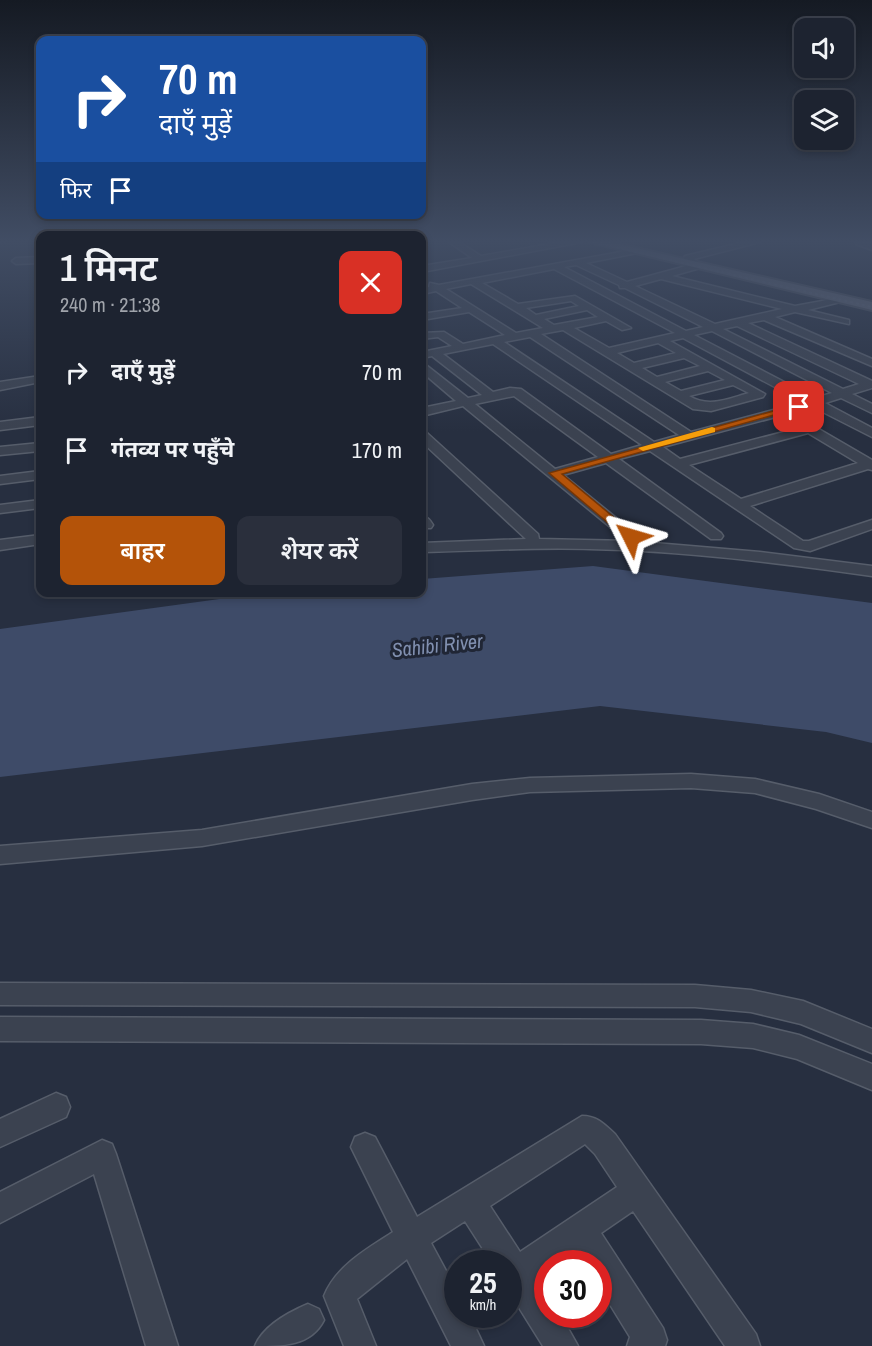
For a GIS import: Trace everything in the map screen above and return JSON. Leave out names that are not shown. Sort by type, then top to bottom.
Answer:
[{"type":"street","points":[[464,305],[515,337]]},
{"type":"street","points":[[512,305],[553,329]]},
{"type":"street","points":[[516,307],[528,305]]},
{"type":"street","points":[[585,305],[626,328]]},
{"type":"street","points":[[623,305],[686,334],[872,433]]},
{"type":"street","points":[[667,305],[872,409]]},
{"type":"street","points":[[774,305],[845,322]]},
{"type":"street","points":[[606,352],[816,305]]},
{"type":"street","points":[[534,318],[589,307]]},
{"type":"street","points":[[426,316],[471,309]]},
{"type":"street","points":[[764,316],[872,363]]},
{"type":"street","points":[[426,354],[607,318]]},
{"type":"street","points":[[738,322],[869,387]]},
{"type":"street","points":[[566,327],[697,406],[706,408],[759,394],[660,340]]},
{"type":"street","points":[[532,333],[689,436]]},
{"type":"street","points":[[426,336],[440,334],[461,348]]},
{"type":"street","points":[[496,341],[650,447],[802,547],[872,524]]},
{"type":"street","points":[[434,353],[490,396]]},
{"type":"street","points":[[632,367],[685,354]]},
{"type":"street","points":[[654,381],[710,367]]},
{"type":"street","points":[[426,370],[631,537]]},
{"type":"street","points":[[0,386],[36,380]]},
{"type":"street","points":[[679,395],[734,381]]},
{"type":"street","points":[[554,473],[869,387]]},
{"type":"street","points":[[426,411],[517,392],[716,536]]},
{"type":"street","points":[[781,412],[871,465]]},
{"type":"street","points":[[0,426],[36,422]]},
{"type":"street","points":[[676,464],[810,429]]},
{"type":"street","points":[[426,440],[533,537]]},
{"type":"street","points":[[0,451],[36,447]]},
{"type":"street","points":[[738,505],[871,465]]},
{"type":"street","points":[[0,480],[36,476]]},
{"type":"street","points":[[0,509],[36,504]]},
{"type":"street","points":[[0,545],[36,540]]},
{"type":"street","points":[[426,548],[452,545],[627,544],[733,553],[872,571]]},
{"type":"street","points":[[0,855],[202,838],[472,792],[530,785],[691,781],[755,786],[819,802],[872,820]]},
{"type":"street","points":[[0,994],[695,996],[751,1001],[803,1013],[872,1041]]},
{"type":"street","points":[[0,1029],[701,1032],[753,1036],[799,1047],[872,1077]]},
{"type":"street","points":[[0,1133],[56,1107]]},
{"type":"street","points":[[360,1346],[340,1296],[348,1284],[362,1272],[582,1130],[591,1130],[605,1144],[744,1346]]},
{"type":"street","points":[[365,1147],[468,1346]]},
{"type":"street","points":[[0,1209],[102,1154],[162,1346]]},
{"type":"street","points":[[522,1269],[637,1191]]},
{"type":"street","points":[[470,1202],[501,1250]]},
{"type":"street","points":[[581,1229],[650,1344]]},
{"type":"street","points":[[522,1283],[562,1346]]},
{"type":"street","points":[[271,1346],[308,1320]]},
{"type":"water","name":"Sahibi River","points":[[593,566],[872,603],[872,743],[826,732],[600,706],[0,777],[0,629],[235,597],[426,597],[426,579]]},
{"type":"building","points":[[788,393],[804,401],[793,404],[778,395]]},
{"type":"railway","points":[[863,305],[872,307]]},
{"type":"slow traffic","points":[[643,448],[712,430]]},
{"type":"route","points":[[631,537],[554,473],[799,407]]}]
